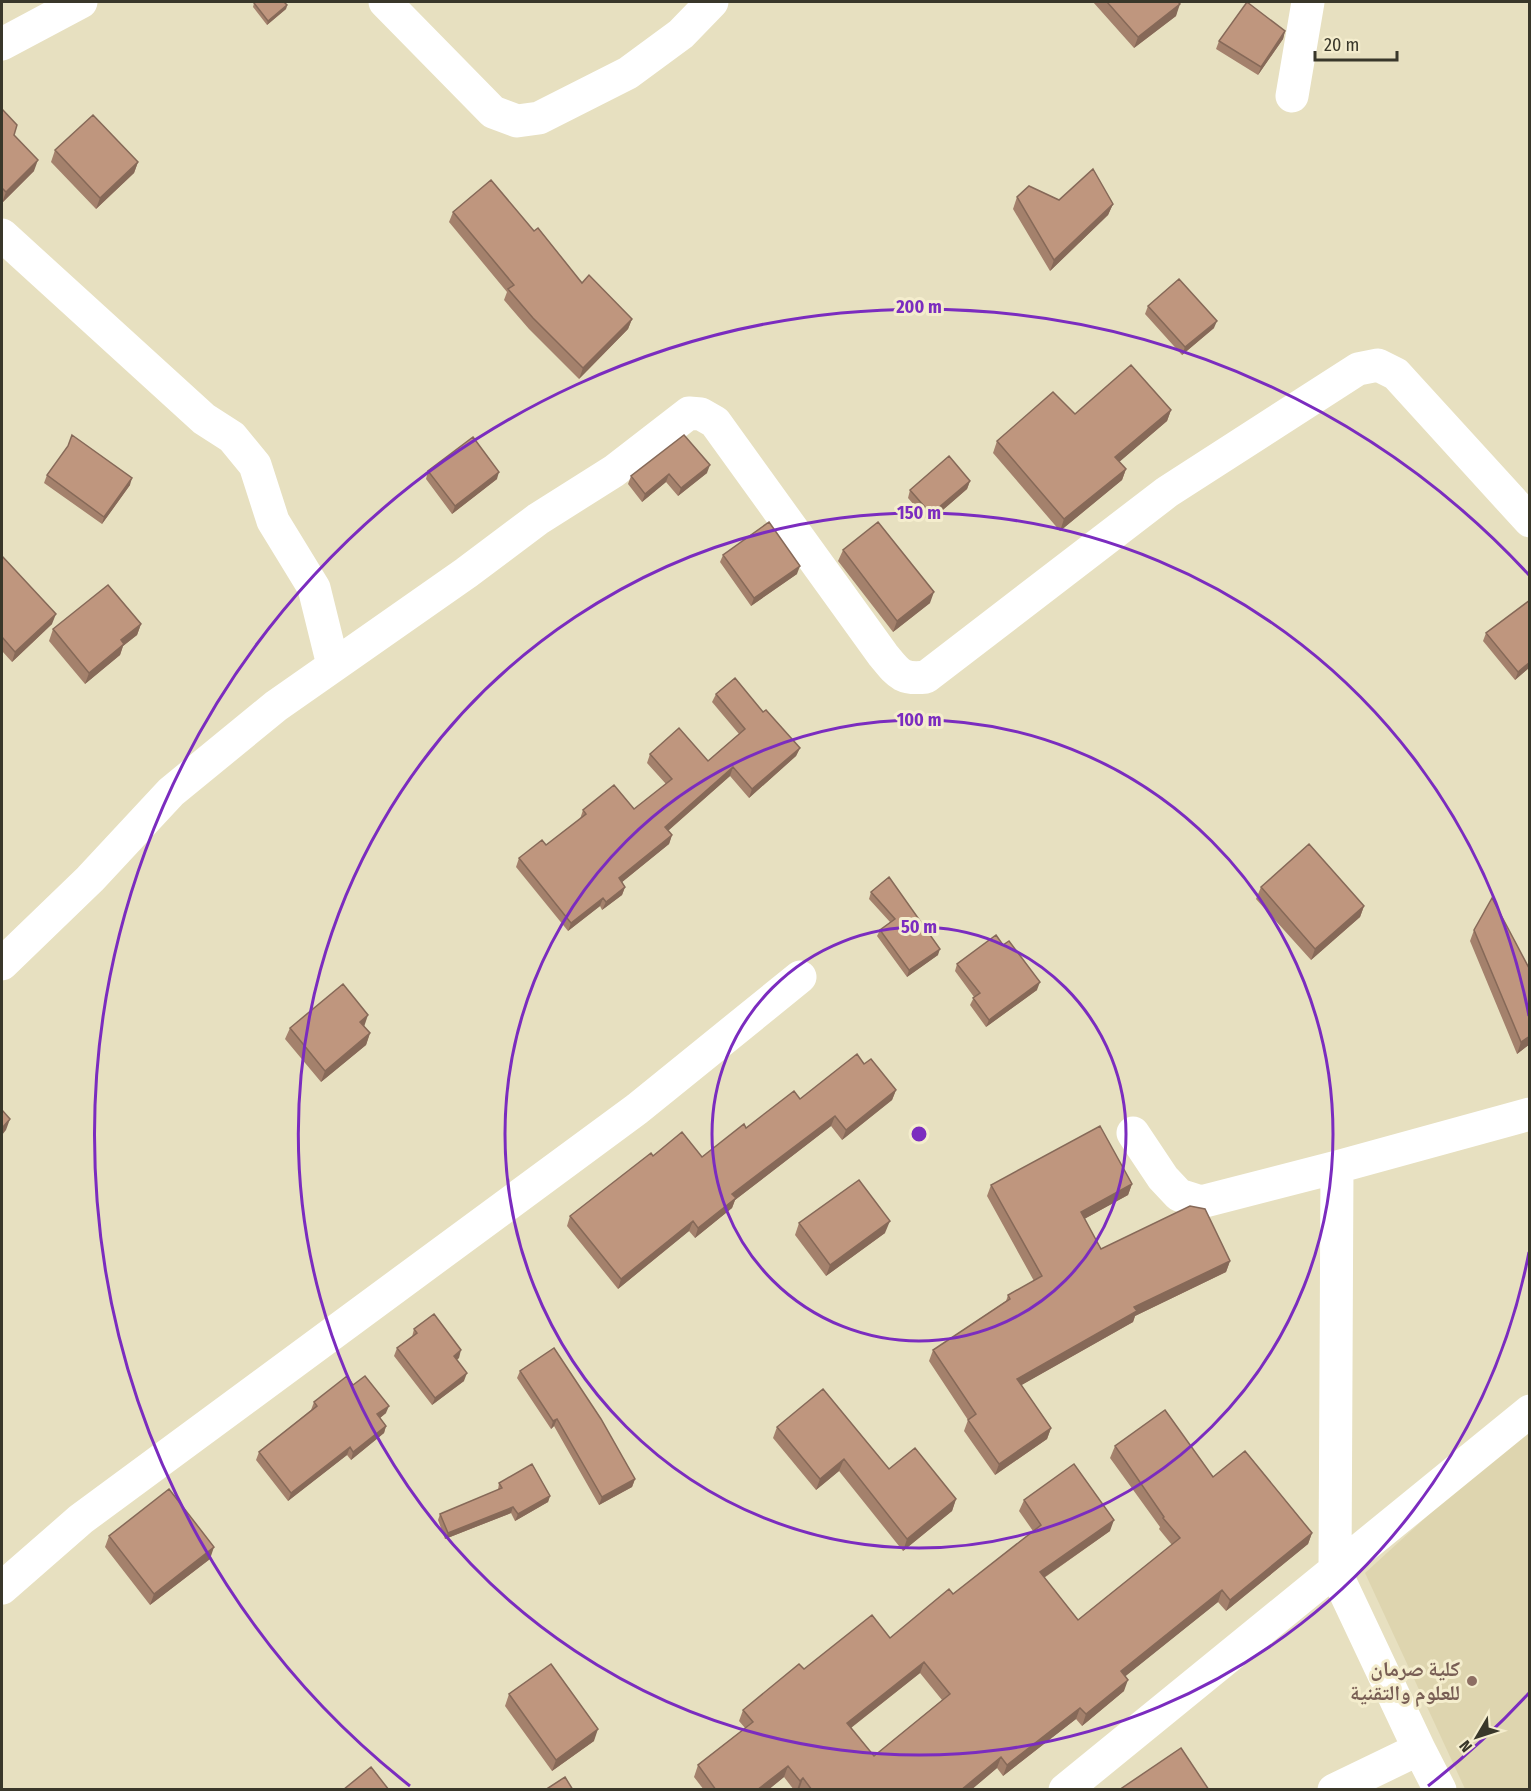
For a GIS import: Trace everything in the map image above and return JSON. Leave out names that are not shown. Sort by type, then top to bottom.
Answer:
[{"type":"street","points":[[2,44],[81,2]]},
{"type":"street","points":[[385,2],[493,112],[517,121],[539,118],[628,73],[681,34],[712,2]]},
{"type":"street","points":[[1292,96],[1308,2]]},
{"type":"street","points":[[2,235],[204,418],[232,437],[255,465],[273,521],[314,588],[333,665]]},
{"type":"street","points":[[2,964],[90,879],[171,792],[276,706],[466,573],[538,519],[614,471],[689,413],[701,414],[715,422],[883,655],[896,670],[910,679],[926,677],[1167,492],[1358,369],[1378,365],[1396,374],[1530,521]]},
{"type":"street","points":[[2,1588],[81,1519],[637,1109],[800,977]]},
{"type":"street","points":[[1133,1133],[1163,1178],[1179,1195],[1201,1202],[1530,1114]]},
{"type":"street","points":[[1337,1167],[1335,1571],[1440,1790]]},
{"type":"street","points":[[1065,1790],[1530,1411]]},
{"type":"street","points":[[1334,1790],[1419,1749]]},
{"type":"shaded area","name":"كلية صرمان للعلوم والتقنية","points":[[1529,1423],[1529,1789],[1465,1789],[1365,1573]]},
{"type":"building","points":[[284,2],[287,5],[268,21],[254,3]]},
{"type":"building","points":[[1107,2],[1178,2],[1180,4],[1138,37]]},
{"type":"building","points":[[1247,2],[1285,31],[1261,67],[1219,41]]},
{"type":"building","points":[[2,109],[17,125],[14,135],[38,160],[6,192],[2,188]]},
{"type":"building","points":[[93,115],[138,162],[100,198],[55,150]]},
{"type":"building","points":[[1093,169],[1113,204],[1054,260],[1017,197],[1029,186],[1059,200]]},
{"type":"building","points":[[491,180],[534,231],[538,228],[582,283],[589,275],[632,319],[583,368],[533,318],[508,289],[514,285],[453,212]]},
{"type":"building","points":[[1179,279],[1217,321],[1185,347],[1148,306]]},
{"type":"building","points":[[1131,365],[1171,410],[1115,457],[1126,469],[1064,519],[997,441],[1053,392],[1075,414]]},
{"type":"building","points":[[72,435],[132,478],[104,517],[47,475],[68,446]]},
{"type":"building","points":[[684,435],[710,465],[681,488],[669,474],[645,494],[631,476]]},
{"type":"building","points":[[473,437],[499,472],[455,506],[428,471]]},
{"type":"building","points":[[949,456],[970,481],[931,514],[910,490]]},
{"type":"building","points":[[769,522],[800,566],[754,598],[723,555]]},
{"type":"building","points":[[878,522],[934,592],[897,621],[843,550]]},
{"type":"building","points":[[2,556],[56,614],[15,652],[2,637]]},
{"type":"building","points":[[108,585],[141,624],[121,640],[124,644],[89,673],[53,629]]},
{"type":"building","points":[[1530,600],[1530,662],[1518,672],[1486,633]]},
{"type":"building","points":[[735,678],[763,712],[766,710],[800,748],[752,789],[733,767],[665,827],[672,835],[619,878],[625,887],[606,902],[603,898],[571,923],[519,858],[542,840],[546,845],[586,814],[583,810],[614,785],[634,809],[672,779],[650,754],[679,728],[708,761],[745,729],[716,694]]},
{"type":"building","points":[[1309,844],[1364,906],[1315,949],[1261,887]]},
{"type":"building","points":[[889,877],[940,949],[909,970],[880,930],[895,919],[871,892]]},
{"type":"building","points":[[1492,898],[1530,970],[1530,1036],[1521,1042],[1474,930]]},
{"type":"building","points":[[996,935],[1003,945],[1009,941],[1040,982],[989,1020],[973,998],[980,993],[957,964]]},
{"type":"building","points":[[343,984],[368,1015],[360,1022],[370,1033],[325,1071],[290,1028]]},
{"type":"building","points":[[857,1054],[864,1064],[871,1059],[896,1090],[846,1130],[835,1116],[732,1194],[736,1198],[698,1228],[693,1221],[621,1279],[570,1216],[651,1153],[653,1156],[682,1132],[702,1157],[744,1124],[746,1128],[794,1091],[800,1099]]},
{"type":"building","points":[[2,1110],[10,1119],[2,1128]]},
{"type":"building","points":[[1100,1126],[1132,1184],[1081,1212],[1101,1249],[1190,1206],[1205,1209],[1230,1261],[1134,1307],[1137,1311],[1017,1379],[1051,1428],[999,1464],[968,1420],[976,1414],[933,1350],[1010,1299],[1008,1295],[1042,1276],[991,1185]]},
{"type":"building","points":[[859,1180],[890,1221],[830,1265],[799,1223]]},
{"type":"building","points":[[434,1314],[461,1350],[454,1356],[467,1373],[435,1398],[397,1348],[417,1333],[414,1329]]},
{"type":"building","points":[[554,1348],[601,1419],[635,1479],[602,1497],[557,1419],[553,1421],[520,1371]]},
{"type":"building","points":[[347,1376],[353,1385],[365,1376],[389,1406],[377,1414],[386,1426],[353,1452],[350,1447],[291,1493],[259,1452],[317,1406],[314,1402]]},
{"type":"building","points":[[823,1389],[889,1469],[915,1448],[956,1499],[907,1539],[844,1459],[820,1479],[777,1427]]},
{"type":"building","points":[[1165,1410],[1213,1477],[1245,1451],[1312,1533],[1230,1600],[1222,1590],[1121,1671],[1128,1680],[1086,1714],[1080,1708],[1007,1765],[1001,1757],[961,1790],[812,1790],[803,1778],[800,1781],[788,1766],[757,1790],[716,1790],[698,1765],[753,1722],[743,1710],[799,1664],[804,1669],[872,1615],[890,1638],[949,1589],[953,1594],[1041,1525],[1024,1500],[1074,1464],[1114,1520],[1040,1572],[1078,1620],[1180,1538],[1163,1518],[1115,1446]],"holes":[[[924,1662],[950,1694],[874,1756],[847,1723]]]},
{"type":"building","points":[[532,1464],[550,1496],[518,1514],[513,1507],[448,1533],[440,1514],[502,1488],[499,1483]]},
{"type":"building","points":[[169,1489],[214,1547],[154,1594],[109,1536]]},
{"type":"building","points":[[551,1664],[598,1729],[556,1760],[509,1694]]},
{"type":"building","points":[[1181,1748],[1209,1790],[1119,1790]]},
{"type":"building","points":[[371,1767],[389,1790],[343,1790]]},
{"type":"building","points":[[565,1777],[573,1790],[545,1790]]},
{"type":"place","name":"كلية صرمان للعلوم والتقنية","points":[[1472,1681]]}]
